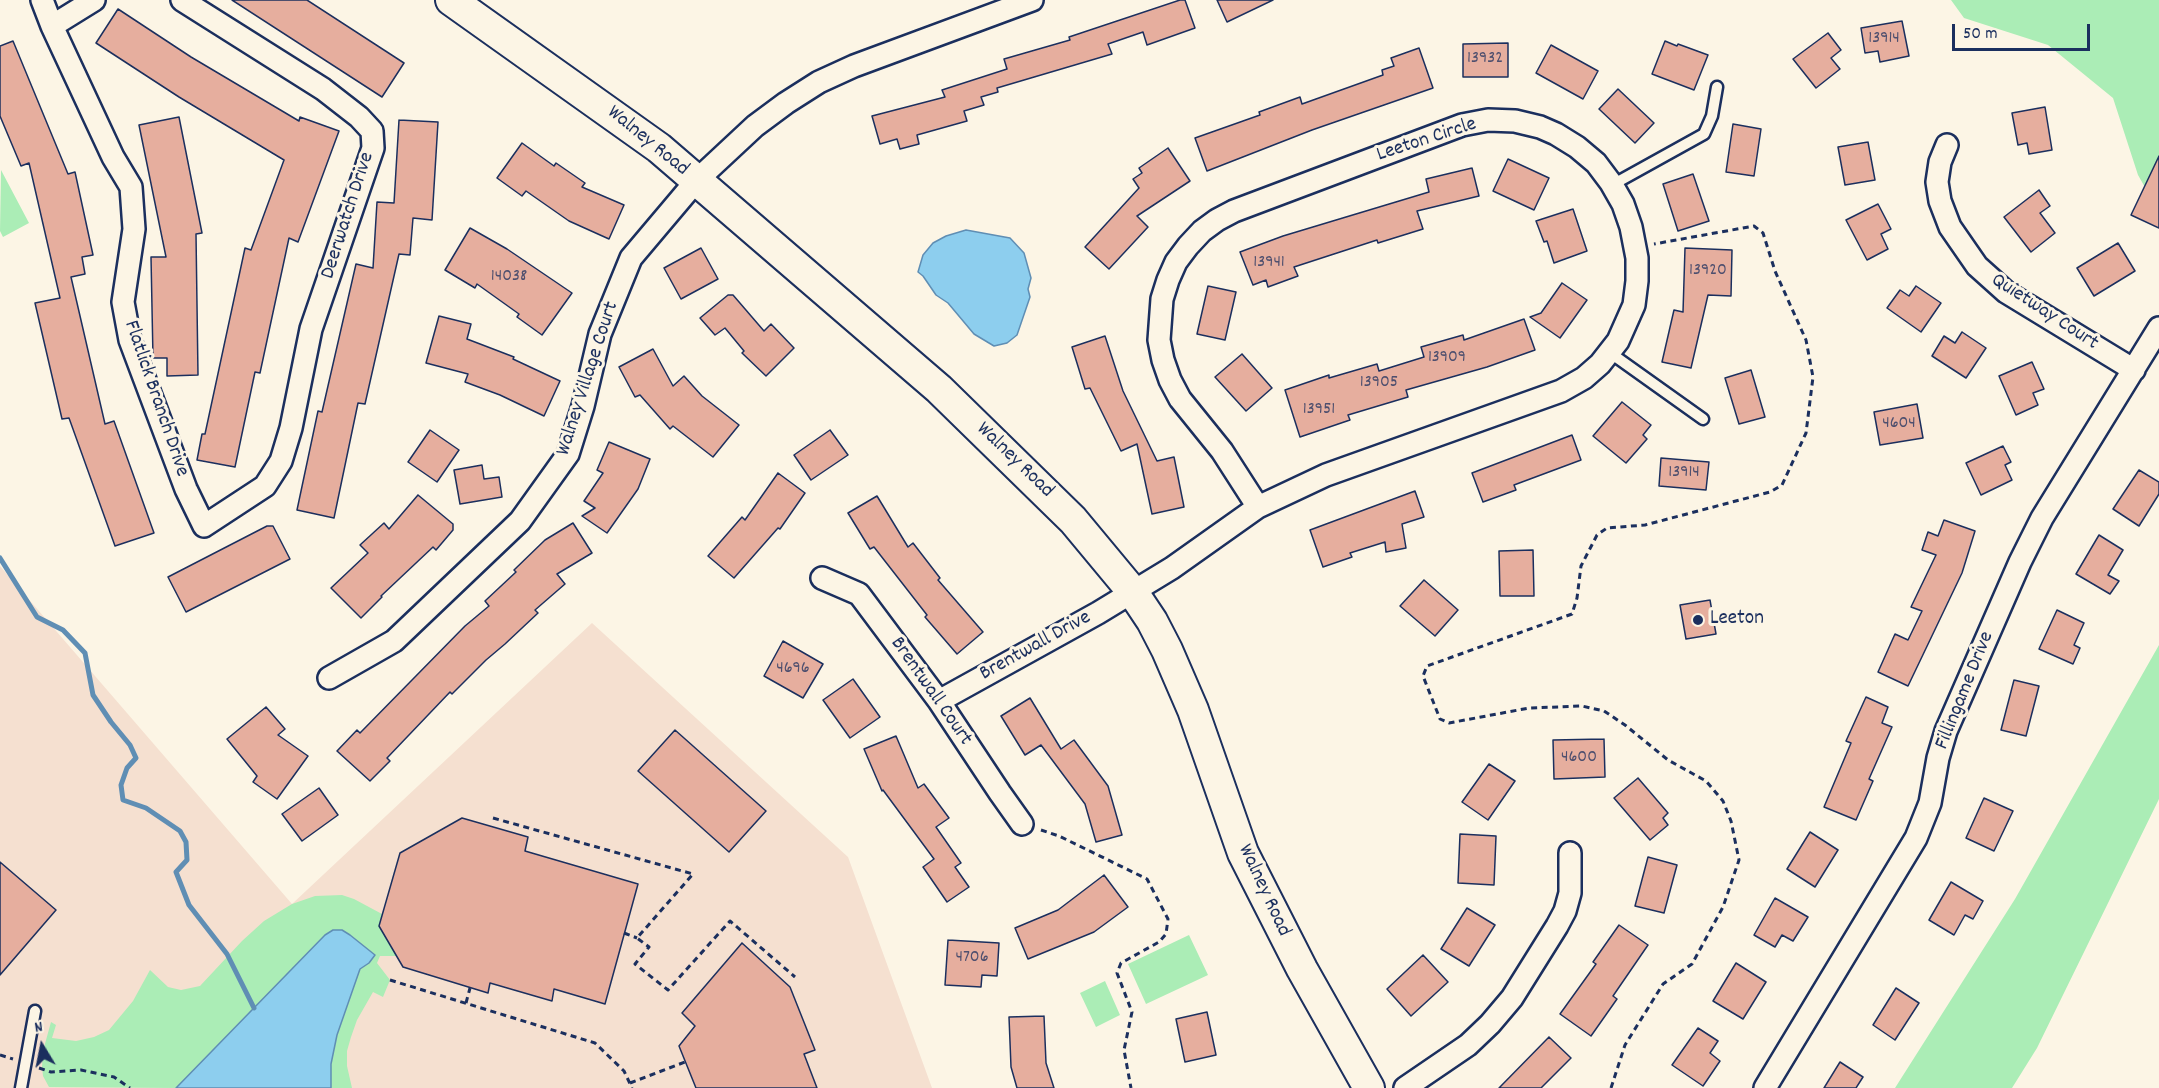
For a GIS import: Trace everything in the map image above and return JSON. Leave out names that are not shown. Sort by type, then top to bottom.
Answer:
[{"type":"main road","name":"Walney Road","points":[[452,0],[659,148],[939,389],[1073,520],[1132,591],[1152,621],[1179,675],[1243,853],[1262,894],[1369,1088]]},
{"type":"street","name":"Flatlick Branch Drive","points":[[42,0],[113,157],[131,187],[134,229],[123,302],[130,340],[186,489],[204,526],[265,486]]},
{"type":"street","points":[[52,26],[94,0]]},
{"type":"street","name":"Deerwatch Drive","points":[[182,0],[323,89],[359,117],[372,131],[373,148],[311,329],[291,428],[280,461],[265,486]]},
{"type":"street","name":"Walney Village Court","points":[[329,678],[394,641],[520,521],[568,454],[583,406],[600,334],[631,258],[696,181],[755,126],[819,82],[854,66],[1032,0]]},
{"type":"street","name":"Leeton Circle","points":[[1132,591],[1172,568],[1258,507],[1326,475],[1561,391],[1584,378],[1600,364],[1626,327],[1634,305],[1637,258],[1631,227],[1623,204],[1596,163],[1577,147],[1540,127],[1515,121],[1488,120],[1462,125],[1234,211],[1202,231],[1176,262],[1162,299],[1159,340],[1163,360],[1180,399],[1221,451],[1258,507]]},
{"type":"street","name":"Quietway Court","points":[[1947,146],[1940,162],[1937,182],[1940,201],[1950,227],[1977,266],[2006,292],[2134,370]]},
{"type":"street","name":"Fillingame Drive","points":[[1765,1088],[1916,838],[1930,803],[1938,758],[1946,731],[2020,562],[2043,518],[2159,328]]},
{"type":"street","name":"Brentwall Court","points":[[822,578],[859,594],[939,701],[1022,824]]},
{"type":"street","name":"Brentwall Drive","points":[[939,701],[1098,613],[1132,591]]},
{"type":"street","points":[[1405,1088],[1468,1045],[1512,998],[1565,911],[1570,893],[1570,853]]},
{"type":"lane","points":[[1612,185],[1704,134],[1712,116],[1717,87]]},
{"type":"lane","points":[[1610,352],[1703,419]]},
{"type":"lane","points":[[21,1088],[35,1011]]},
{"type":"path","points":[[1611,1088],[1625,1045],[1656,994],[1663,984],[1692,964],[1723,908],[1739,860],[1731,821],[1723,801],[1706,781],[1668,760],[1604,711],[1582,706],[1528,708],[1449,723],[1440,719],[1424,676],[1427,666],[1572,614],[1577,598],[1581,566],[1597,535],[1607,528],[1645,525],[1770,492],[1782,485],[1806,433],[1813,377],[1806,340],[1775,271],[1763,233],[1754,226],[1654,244]]},
{"type":"path","points":[[494,818],[693,874],[636,938]]},
{"type":"path","points":[[1022,824],[1059,837],[1147,879],[1168,919],[1166,934],[1160,942],[1121,963],[1117,973],[1132,1012],[1124,1050],[1131,1088]]},
{"type":"path","points":[[624,933],[649,947],[634,963],[668,990],[730,921],[795,977]]},
{"type":"path","points":[[390,980],[595,1043],[624,1071],[632,1088]]},
{"type":"path","points":[[466,1004],[470,988]]},
{"type":"path","points":[[0,1055],[51,1072],[81,1070],[114,1077],[130,1088]]},
{"type":"path","points":[[630,1083],[685,1062]]},
{"type":"shaded area","points":[[0,566],[292,904],[592,623],[848,857],[932,1088],[0,1088]]},
{"type":"green space","points":[[1951,0],[2159,0],[2159,212],[2138,175],[2113,98],[2048,45],[1964,18]]},
{"type":"green space","points":[[1,170],[29,223],[3,237],[0,231]]},
{"type":"green space","points":[[2159,645],[2159,799],[2037,1048],[2012,1088],[1895,1088],[2015,899]]},
{"type":"green space","points":[[342,895],[382,914],[379,926],[397,956],[380,956],[377,963],[390,980],[383,997],[373,992],[357,1020],[351,1037],[347,1051],[347,1066],[352,1088],[331,1088],[331,1064],[337,1035],[360,969],[375,955],[342,930],[333,930],[325,935],[176,1088],[49,1087],[43,1076],[42,1067],[43,1051],[51,1022],[56,1025],[52,1038],[76,1041],[94,1037],[109,1030],[133,1001],[150,970],[168,987],[181,990],[200,986],[264,921],[292,904],[315,896]]},
{"type":"green space","points":[[1189,935],[1208,975],[1146,1004],[1128,964]]},
{"type":"green space","points":[[1105,981],[1120,1015],[1096,1027],[1080,993]]},
{"type":"water","points":[[966,230],[1010,238],[1024,253],[1031,278],[1028,289],[1030,297],[1017,335],[1007,343],[994,346],[974,334],[948,303],[936,295],[918,272],[923,255],[933,243]]},
{"type":"water","points":[[333,930],[342,930],[375,955],[360,969],[337,1035],[331,1064],[331,1088],[176,1088],[325,935]]},
{"type":"building","points":[[232,0],[307,0],[404,63],[382,97]]},
{"type":"building","points":[[1185,0],[1195,28],[1147,45],[1143,32],[1108,44],[1112,54],[997,88],[998,92],[981,97],[984,105],[964,111],[967,121],[917,135],[919,144],[900,149],[897,139],[880,144],[872,116],[945,97],[942,90],[1007,69],[1004,59],[1070,40],[1069,37]]},
{"type":"building","points":[[1217,0],[1273,0],[1227,22]]},
{"type":"building","points":[[118,9],[191,57],[299,121],[300,117],[339,131],[298,242],[289,238],[260,373],[255,372],[235,467],[197,460],[202,434],[205,434],[245,248],[251,250],[284,160],[179,97],[96,43]]},
{"type":"building","points":[[1902,21],[1909,56],[1880,62],[1878,51],[1865,53],[1861,28]]},
{"type":"building","points":[[1828,33],[1841,50],[1831,58],[1840,69],[1816,88],[1793,59]]},
{"type":"building","points":[[13,41],[68,174],[75,172],[93,255],[82,257],[85,274],[71,277],[105,424],[114,421],[154,533],[115,546],[69,418],[62,419],[35,303],[60,298],[29,163],[21,166],[0,116],[0,46]]},
{"type":"building","points":[[1665,41],[1708,55],[1694,90],[1652,74]]},
{"type":"building","points":[[1508,43],[1508,77],[1463,77],[1463,44]]},
{"type":"building","points":[[1551,45],[1598,71],[1583,99],[1536,73]]},
{"type":"building","points":[[1419,48],[1433,88],[1312,130],[1207,171],[1195,138],[1260,115],[1259,112],[1300,97],[1302,104],[1383,75],[1382,70],[1394,66],[1391,58]]},
{"type":"building","points":[[1618,89],[1654,123],[1635,143],[1599,109]]},
{"type":"building","points":[[2045,107],[2052,150],[2029,154],[2027,143],[2018,145],[2012,113]]},
{"type":"building","points":[[179,117],[202,233],[196,234],[198,375],[167,376],[167,358],[153,358],[151,257],[166,257],[139,125]]},
{"type":"building","points":[[399,120],[438,122],[432,220],[413,218],[410,255],[399,254],[365,404],[358,403],[334,518],[297,510],[318,411],[322,412],[356,264],[373,268],[377,202],[394,203]]},
{"type":"building","points":[[1733,124],[1761,129],[1754,176],[1726,172]]},
{"type":"building","points":[[1868,142],[1875,180],[1845,185],[1838,147]]},
{"type":"building","points":[[522,143],[554,166],[556,163],[585,183],[582,187],[624,205],[609,239],[569,221],[526,191],[522,196],[497,178]]},
{"type":"building","points":[[1168,148],[1190,181],[1137,216],[1148,227],[1109,269],[1085,247],[1139,188],[1133,179],[1142,173],[1139,168]]},
{"type":"building","points":[[2159,156],[2159,228],[2131,215]]},
{"type":"building","points":[[1508,159],[1549,178],[1534,210],[1493,191]]},
{"type":"building","points":[[1472,168],[1479,196],[1417,211],[1423,229],[1378,243],[1377,240],[1294,267],[1298,276],[1268,287],[1266,280],[1253,285],[1240,252],[1283,236],[1429,192],[1426,179]]},
{"type":"building","points":[[1693,174],[1709,221],[1678,231],[1663,184]]},
{"type":"building","points":[[2039,190],[2050,206],[2040,213],[2055,233],[2031,252],[2004,217]]},
{"type":"building","points":[[1878,204],[1891,229],[1881,234],[1888,249],[1867,260],[1846,220]]},
{"type":"building","points":[[1573,209],[1587,251],[1554,263],[1547,241],[1544,242],[1536,221]]},
{"type":"building","points":[[470,228],[507,249],[572,293],[542,335],[517,317],[519,314],[477,284],[475,288],[445,270]]},
{"type":"building","points":[[2118,243],[2135,271],[2094,296],[2077,268]]},
{"type":"building","points":[[701,248],[718,279],[681,299],[664,268]]},
{"type":"building","points":[[1685,248],[1732,250],[1731,296],[1708,295],[1691,368],[1662,362],[1674,310],[1683,312]]},
{"type":"building","points":[[1562,283],[1587,300],[1560,338],[1530,317],[1541,313]]},
{"type":"building","points":[[1208,286],[1236,292],[1225,340],[1197,334]]},
{"type":"building","points":[[1916,286],[1941,303],[1921,332],[1887,308],[1900,290],[1909,296]]},
{"type":"building","points":[[728,295],[733,295],[764,331],[771,324],[794,348],[766,376],[742,353],[744,351],[725,328],[715,335],[700,318]]},
{"type":"building","points":[[439,316],[471,324],[467,339],[514,357],[513,359],[560,381],[544,416],[500,395],[465,382],[468,374],[426,363]]},
{"type":"building","points":[[1524,319],[1535,350],[1487,367],[1406,390],[1408,397],[1348,415],[1350,420],[1300,437],[1285,390],[1329,375],[1329,378],[1377,364],[1379,371],[1424,357],[1421,347],[1463,335],[1464,340]]},
{"type":"building","points":[[1962,332],[1986,348],[1966,378],[1932,356],[1944,336],[1955,343]]},
{"type":"building","points":[[1105,336],[1123,391],[1157,461],[1174,457],[1184,507],[1152,514],[1137,444],[1121,451],[1090,388],[1085,389],[1072,347]]},
{"type":"building","points":[[653,349],[673,386],[684,376],[702,396],[739,425],[713,457],[673,426],[670,429],[640,395],[635,397],[619,367]]},
{"type":"building","points":[[1242,354],[1272,388],[1246,411],[1215,377]]},
{"type":"building","points":[[2032,362],[2044,389],[2033,393],[2038,405],[2016,415],[1999,376]]},
{"type":"building","points":[[1751,370],[1765,417],[1739,424],[1725,378]]},
{"type":"building","points":[[1622,402],[1651,425],[1643,435],[1647,439],[1626,463],[1593,436]]},
{"type":"building","points":[[1917,404],[1923,438],[1880,445],[1874,412]]},
{"type":"building","points":[[430,430],[459,450],[437,482],[408,462]]},
{"type":"building","points":[[830,430],[848,455],[811,480],[794,455]]},
{"type":"building","points":[[1572,435],[1581,460],[1514,485],[1516,490],[1483,502],[1472,473]]},
{"type":"building","points":[[609,442],[650,459],[638,489],[607,533],[582,516],[595,508],[584,501],[603,473],[597,470]]},
{"type":"building","points":[[2003,446],[2011,462],[2005,465],[2012,480],[1981,495],[1966,463]]},
{"type":"building","points":[[1661,458],[1709,462],[1706,490],[1659,486]]},
{"type":"building","points":[[482,465],[484,479],[499,477],[502,497],[460,504],[454,470]]},
{"type":"building","points":[[2139,470],[2159,482],[2159,494],[2139,526],[2113,509]]},
{"type":"building","points":[[778,473],[805,493],[780,529],[778,528],[734,578],[708,556],[742,517],[745,520]]},
{"type":"building","points":[[1415,491],[1424,517],[1402,524],[1406,548],[1386,552],[1385,542],[1350,553],[1352,557],[1323,567],[1310,530]]},
{"type":"building","points":[[418,495],[453,524],[453,530],[436,550],[433,547],[361,618],[331,588],[368,553],[360,545],[384,523],[389,529]]},
{"type":"building","points":[[877,496],[908,547],[913,543],[940,578],[938,580],[983,632],[957,654],[925,617],[927,615],[874,547],[870,549],[848,513]]},
{"type":"building","points":[[1944,520],[1975,531],[1962,573],[1908,686],[1878,672],[1895,634],[1908,640],[1922,611],[1911,607],[1936,555],[1922,550],[1928,532],[1938,536]]},
{"type":"building","points":[[573,523],[592,553],[557,574],[565,584],[535,610],[538,613],[452,694],[450,692],[387,758],[390,761],[370,781],[337,751],[357,730],[360,733],[465,626],[489,606],[485,601],[545,540]]},
{"type":"building","points":[[267,526],[273,526],[290,559],[186,612],[168,577]]},
{"type":"building","points":[[2099,535],[2123,550],[2108,575],[2119,581],[2110,594],[2076,574]]},
{"type":"building","points":[[1533,550],[1534,596],[1500,596],[1499,551]]},
{"type":"building","points":[[1424,580],[1458,610],[1435,636],[1400,606]]},
{"type":"building","name":"Leeton","points":[[1710,600],[1716,634],[1686,639],[1680,605]]},
{"type":"building","points":[[2057,610],[2084,623],[2074,645],[2080,648],[2073,664],[2039,649]]},
{"type":"building","points":[[783,641],[823,664],[803,698],[764,676]]},
{"type":"building","points":[[853,679],[880,717],[850,738],[823,700]]},
{"type":"building","points":[[2014,680],[2039,686],[2026,736],[2001,730]]},
{"type":"building","points":[[1866,697],[1888,707],[1882,723],[1892,727],[1869,779],[1873,781],[1856,820],[1824,807],[1851,743],[1846,741]]},
{"type":"building","points":[[1030,698],[1061,749],[1074,740],[1108,786],[1122,835],[1096,842],[1085,804],[1041,745],[1025,755],[1001,716]]},
{"type":"building","points":[[266,707],[285,729],[278,735],[308,756],[277,799],[253,782],[257,776],[227,739]]},
{"type":"building","points":[[675,730],[766,811],[729,852],[638,771]]},
{"type":"building","points":[[896,736],[918,788],[924,784],[949,818],[936,827],[961,863],[955,867],[969,887],[947,902],[923,867],[934,859],[882,791],[864,749]]},
{"type":"building","points":[[1604,739],[1605,777],[1554,779],[1553,740]]},
{"type":"building","points":[[1489,764],[1515,781],[1488,820],[1462,802]]},
{"type":"building","points":[[1638,778],[1668,813],[1663,818],[1668,825],[1650,840],[1614,798]]},
{"type":"building","points":[[319,788],[338,815],[302,841],[282,814]]},
{"type":"building","points":[[1984,798],[2013,811],[1994,851],[1966,838]]},
{"type":"building","points":[[462,818],[528,837],[525,851],[638,884],[605,1004],[554,989],[552,1001],[490,983],[488,993],[403,967],[379,926],[400,853]]},
{"type":"building","points":[[1810,832],[1838,850],[1815,887],[1787,869]]},
{"type":"building","points":[[1460,834],[1496,836],[1494,885],[1458,883]]},
{"type":"building","points":[[1648,857],[1677,865],[1664,913],[1635,906]]},
{"type":"building","points":[[0,862],[56,910],[0,975]]},
{"type":"building","points":[[1104,875],[1128,907],[1094,932],[1028,959],[1015,928],[1058,910]]},
{"type":"building","points":[[1951,882],[1983,901],[1973,919],[1965,915],[1954,935],[1929,920]]},
{"type":"building","points":[[1775,898],[1808,917],[1793,941],[1782,935],[1775,947],[1754,935]]},
{"type":"building","points":[[1467,908],[1495,925],[1469,966],[1441,949]]},
{"type":"building","points":[[1619,925],[1648,945],[1613,996],[1617,999],[1591,1036],[1560,1014],[1596,964],[1593,962]]},
{"type":"building","points":[[948,940],[999,943],[997,976],[982,975],[981,987],[945,985]]},
{"type":"building","points":[[742,943],[790,987],[815,1050],[804,1054],[817,1088],[696,1088],[679,1046],[695,1026],[682,1013]]},
{"type":"building","points":[[1423,955],[1448,982],[1411,1016],[1387,989]]},
{"type":"building","points":[[1736,963],[1766,982],[1743,1019],[1713,1001]]},
{"type":"building","points":[[1896,988],[1919,1003],[1895,1040],[1873,1025]]},
{"type":"building","points":[[1207,1012],[1216,1055],[1185,1062],[1176,1019]]},
{"type":"building","points":[[1044,1016],[1046,1063],[1054,1088],[1017,1088],[1011,1067],[1009,1017]]},
{"type":"building","points":[[1698,1028],[1718,1041],[1710,1053],[1720,1061],[1703,1086],[1672,1065]]},
{"type":"building","points":[[1549,1037],[1571,1058],[1541,1088],[1499,1088]]},
{"type":"building","points":[[1840,1062],[1863,1077],[1856,1088],[1824,1088]]},
{"type":"waterway","points":[[0,558],[37,617],[63,630],[85,653],[93,695],[130,745],[136,758],[127,768],[121,785],[123,800],[146,808],[180,831],[186,842],[187,860],[176,872],[189,905],[227,954],[254,1008]]},
{"type":"place","name":"Leeton","points":[[1698,620]]}]
